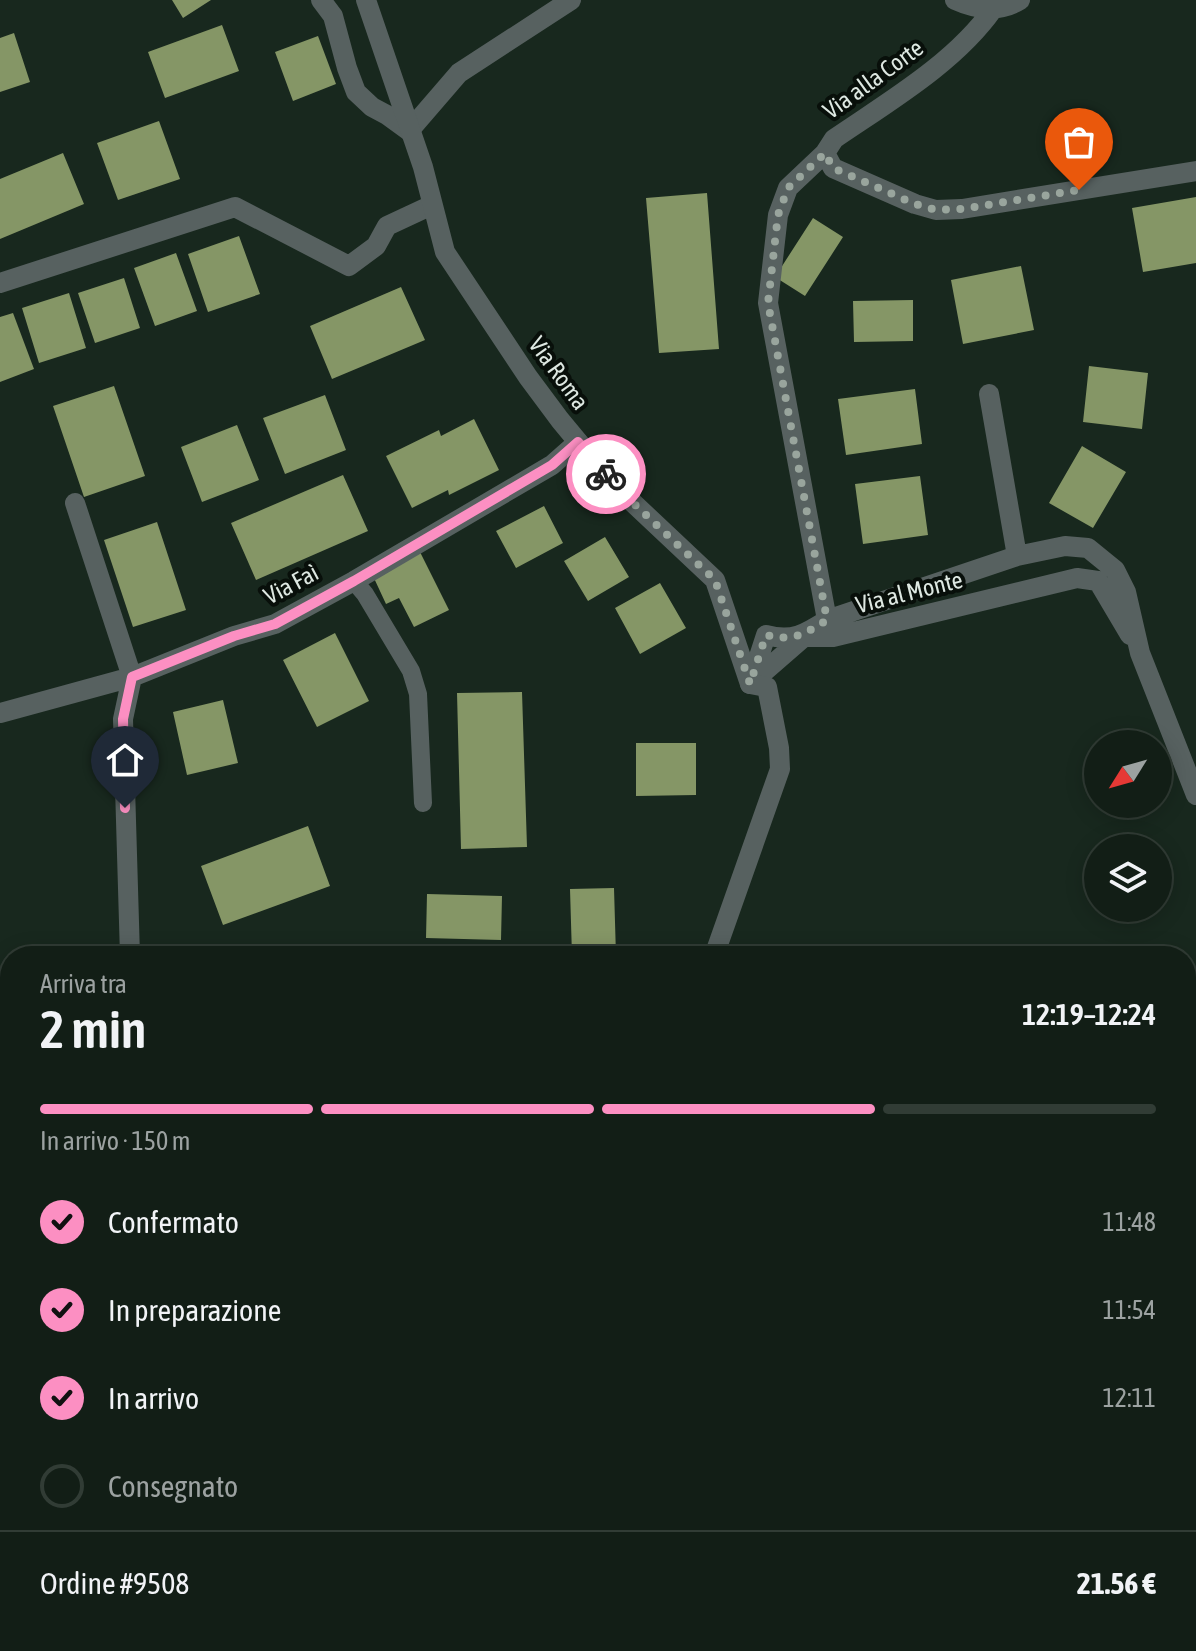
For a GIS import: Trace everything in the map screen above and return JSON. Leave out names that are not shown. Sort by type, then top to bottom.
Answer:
[{"type":"street","points":[[321,0],[333,16],[356,92],[372,107],[409,131],[459,73],[571,0]]},
{"type":"street","name":"Via Roma","points":[[366,0],[423,167],[445,252],[528,377],[578,442],[613,484],[715,580],[750,684],[767,687],[780,769],[718,946]]},
{"type":"street","points":[[955,0],[973,8],[993,9],[1020,0]]},
{"type":"street","name":"Via alla Corte","points":[[993,9],[980,28],[921,80],[834,139],[825,153],[833,168],[936,210],[962,209],[1196,171]]},
{"type":"street","points":[[825,153],[788,188],[778,215],[768,303],[827,620]]},
{"type":"street","points":[[0,283],[235,207],[349,266],[376,246],[387,226],[432,205]]},
{"type":"street","points":[[989,394],[1017,556]]},
{"type":"street","name":"Via Faì","points":[[0,713],[132,677],[234,636],[275,624],[552,465],[578,442]]},
{"type":"street","points":[[75,503],[132,677],[123,719],[130,946]]},
{"type":"street","name":"Via al Monte","points":[[750,684],[766,635],[784,640],[805,633],[827,620],[1017,556],[1065,546],[1088,548],[1100,556]]},
{"type":"street","points":[[1077,578],[1100,556],[1115,570],[1126,592],[1140,653],[1196,795]]},
{"type":"street","points":[[1077,578],[1098,581],[1140,653]]},
{"type":"street","name":"Via al Monte","points":[[750,684],[804,637],[833,637],[1077,578]]},
{"type":"lane","points":[[354,581],[411,671],[418,694],[423,803]]},
{"type":"building","points":[[172,0],[211,0],[183,18]]},
{"type":"building","points":[[222,25],[239,71],[165,98],[148,52]]},
{"type":"building","points":[[14,33],[30,82],[0,92],[0,38]]},
{"type":"building","points":[[318,36],[336,84],[293,101],[275,52]]},
{"type":"building","points":[[159,121],[180,179],[118,200],[97,143]]},
{"type":"building","points":[[63,153],[84,204],[0,239],[0,179]]},
{"type":"building","points":[[707,193],[719,349],[659,353],[646,198]]},
{"type":"building","points":[[1196,197],[1196,263],[1143,272],[1132,208]]},
{"type":"building","points":[[813,218],[843,237],[805,296],[775,277]]},
{"type":"building","points":[[239,236],[260,294],[208,312],[188,254]]},
{"type":"building","points":[[176,253],[197,311],[155,326],[134,268]]},
{"type":"building","points":[[1021,266],[1034,330],[963,344],[951,280]]},
{"type":"building","points":[[124,278],[140,328],[95,343],[78,293]]},
{"type":"building","points":[[401,287],[425,340],[332,379],[310,326]]},
{"type":"building","points":[[69,293],[86,348],[39,363],[22,308]]},
{"type":"building","points":[[913,300],[913,341],[854,342],[853,301]]},
{"type":"building","points":[[13,313],[34,369],[0,382],[0,317]]},
{"type":"building","points":[[1089,366],[1148,373],[1142,429],[1083,422]]},
{"type":"building","points":[[114,386],[145,476],[84,497],[53,406]]},
{"type":"building","points":[[915,389],[922,444],[846,455],[838,399]]},
{"type":"building","points":[[325,395],[346,450],[285,474],[263,418]]},
{"type":"building","points":[[474,419],[499,470],[449,495],[448,490],[412,508],[386,456],[439,430],[441,436]]},
{"type":"building","points":[[237,425],[259,480],[202,502],[181,447]]},
{"type":"building","points":[[1082,446],[1126,472],[1093,528],[1049,503]]},
{"type":"building","points":[[343,475],[368,531],[256,580],[231,523]]},
{"type":"building","points":[[920,476],[928,535],[863,544],[855,484]]},
{"type":"building","points":[[544,506],[563,543],[516,568],[496,531]]},
{"type":"building","points":[[157,522],[186,610],[133,627],[104,540]]},
{"type":"building","points":[[605,537],[629,577],[588,601],[564,561]]},
{"type":"building","points":[[420,552],[449,610],[414,627],[399,598],[386,604],[373,576]]},
{"type":"building","points":[[660,583],[686,628],[640,654],[615,608]]},
{"type":"building","points":[[335,633],[369,701],[317,727],[283,660]]},
{"type":"building","points":[[522,692],[527,847],[461,849],[457,693]]},
{"type":"building","points":[[223,700],[238,763],[187,775],[173,712]]},
{"type":"building","points":[[636,743],[696,743],[696,795],[636,796]]},
{"type":"building","points":[[308,826],[330,886],[223,925],[201,866]]},
{"type":"building","points":[[614,888],[616,946],[572,946],[570,889]]},
{"type":"building","points":[[427,894],[502,896],[501,940],[426,938]]},
{"type":"way so far","points":[[606,474],[715,580],[750,684],[766,635],[784,640],[805,633],[827,620],[768,303],[778,215],[788,188],[825,153],[833,168],[936,210],[962,209],[1079,190]]},
{"type":"route","points":[[125,808],[123,719],[132,677],[234,636],[275,624],[552,465],[578,442],[606,474]]}]
